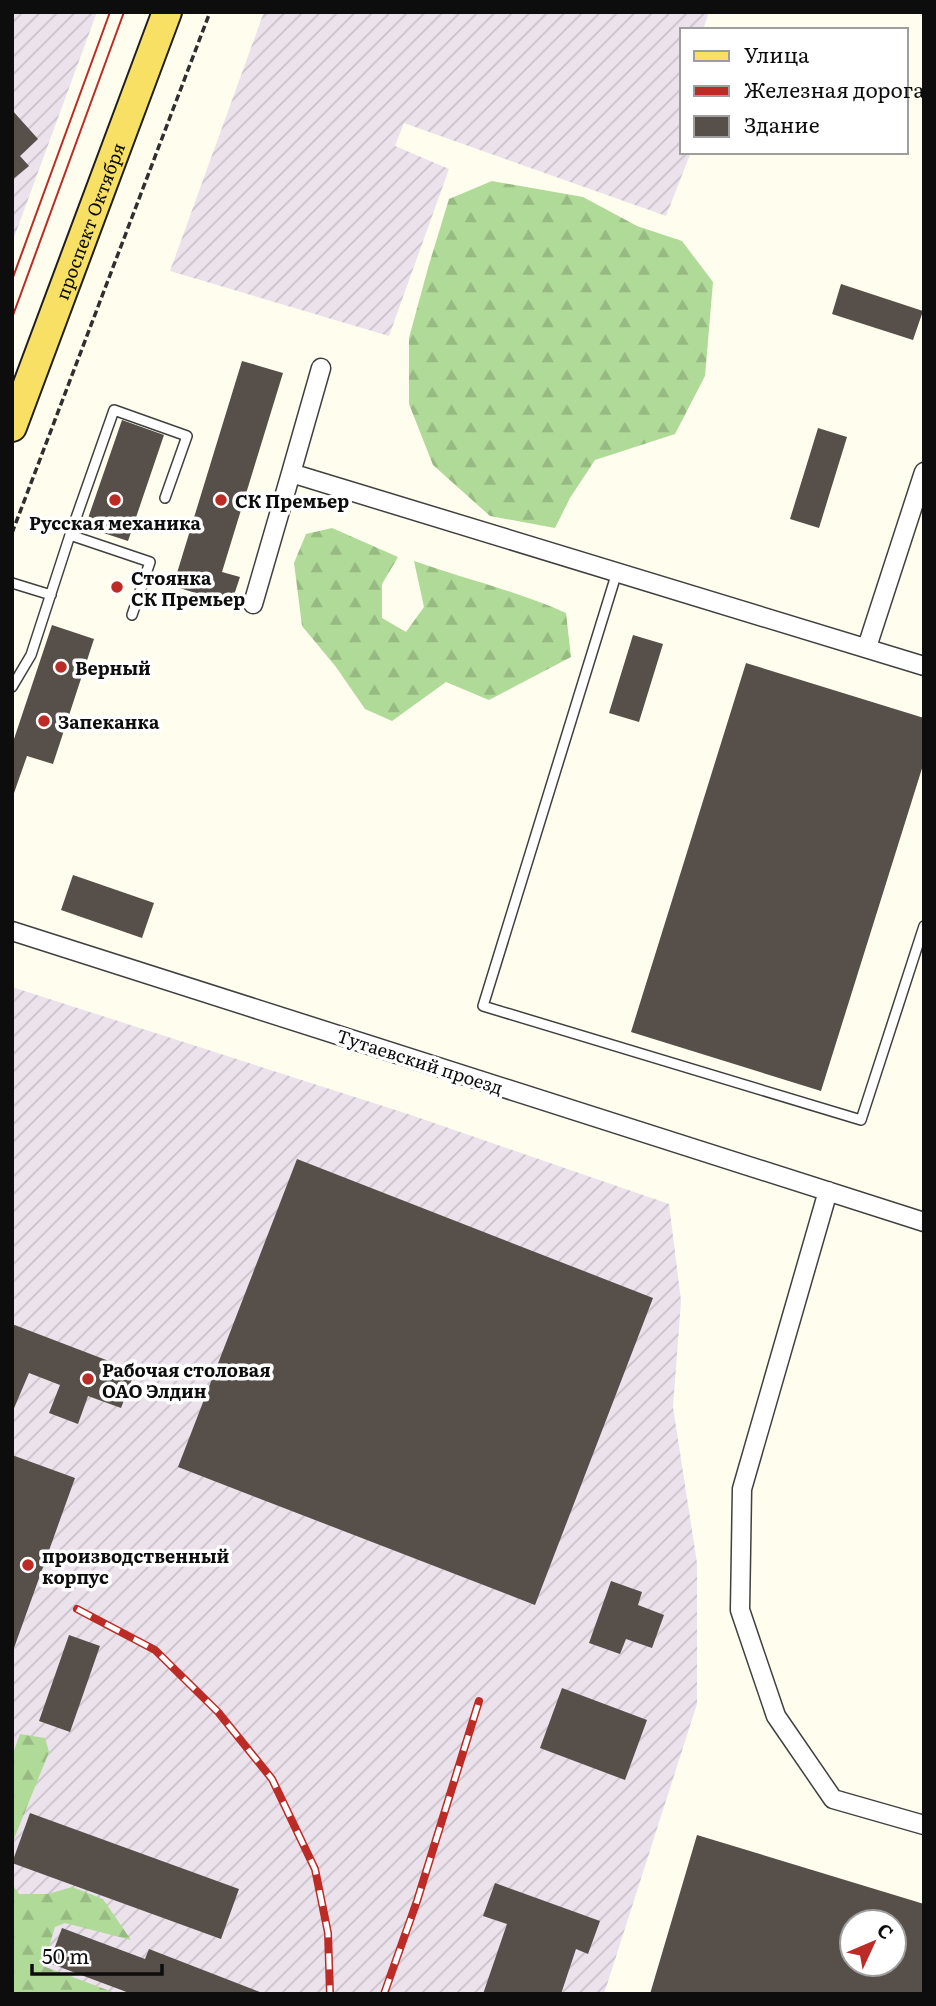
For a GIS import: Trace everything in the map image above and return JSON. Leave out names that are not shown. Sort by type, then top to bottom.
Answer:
[{"type":"main road","name":"проспект Октября","points":[[14,416],[167,12]]},
{"type":"street","points":[[253,604],[321,368]]},
{"type":"street","points":[[867,648],[924,472]]},
{"type":"street","points":[[291,473],[924,666]]},
{"type":"street","name":"Тутаевский проезд","points":[[12,931],[924,1222]]},
{"type":"street","points":[[828,1191],[742,1489],[740,1610],[776,1716],[833,1799],[924,1825]]},
{"type":"lane","points":[[12,687],[31,655],[114,410],[187,436],[165,498]]},
{"type":"lane","points":[[70,535],[150,562],[132,615]]},
{"type":"lane","points":[[617,572],[483,1006],[861,1120],[924,926]]},
{"type":"lane","points":[[12,583],[51,595]]},
{"type":"path","points":[[12,533],[210,12]]},
{"type":"shaded area","points":[[12,12],[97,12],[12,243]]},
{"type":"shaded area","points":[[264,12],[709,12],[704,28],[680,28],[680,154],[690,154],[666,216],[404,123],[395,146],[449,169],[389,336],[170,271]]},
{"type":"shaded area","points":[[12,987],[411,1115],[669,1204],[681,1301],[673,1407],[697,1563],[697,1704],[604,1994],[12,1994]]},
{"type":"green space","points":[[492,181],[583,197],[637,226],[682,241],[713,282],[705,376],[675,434],[595,460],[570,498],[555,528],[490,516],[433,465],[409,404],[409,338],[449,199]]},
{"type":"green space","points":[[332,528],[398,557],[382,584],[382,618],[406,632],[424,607],[414,561],[566,613],[571,657],[489,700],[446,682],[392,721],[365,709],[336,667],[302,626],[294,563],[306,534]]},
{"type":"green space","points":[[20,1734],[45,1738],[49,1752],[12,1844],[12,1756]]},
{"type":"green space","points":[[12,1884],[19,1894],[48,1894],[72,1887],[103,1899],[131,1940],[65,1923],[55,1927],[43,1966],[118,1994],[12,1994]]},
{"type":"building","points":[[12,110],[38,139],[20,156],[29,166],[12,180]]},
{"type":"building","points":[[841,284],[923,311],[913,340],[832,314]]},
{"type":"building","name":"СК Премьер","points":[[242,361],[283,373],[222,572],[240,577],[231,604],[173,586]]},
{"type":"building","points":[[122,420],[164,435],[128,541],[85,527]]},
{"type":"building","points":[[818,428],[847,437],[819,528],[790,519]]},
{"type":"building","points":[[52,625],[94,639],[53,764],[27,756],[12,793],[12,745]]},
{"type":"building","points":[[633,635],[663,644],[639,722],[609,713]]},
{"type":"building","points":[[746,663],[924,718],[924,762],[821,1091],[631,1032]]},
{"type":"building","points":[[73,875],[154,903],[142,938],[61,910]]},
{"type":"building","points":[[297,1159],[653,1298],[535,1605],[178,1467]]},
{"type":"building","name":"Рабочая столовая ОАО Элдин","points":[[12,1324],[135,1371],[121,1408],[88,1396],[78,1424],[49,1413],[60,1385],[29,1373],[12,1413]]},
{"type":"building","name":"производственный корпус","points":[[12,1455],[75,1478],[14,1648],[12,1648]]},
{"type":"building","points":[[611,1581],[642,1592],[638,1605],[664,1615],[652,1648],[626,1639],[620,1654],[589,1643]]},
{"type":"building","points":[[69,1635],[100,1646],[70,1732],[39,1721]]},
{"type":"building","points":[[562,1688],[647,1720],[625,1780],[540,1748]]},
{"type":"building","points":[[30,1813],[239,1889],[221,1939],[12,1863]]},
{"type":"building","points":[[697,1835],[924,1904],[924,1994],[650,1994]]},
{"type":"building","points":[[495,1883],[600,1921],[588,1954],[576,1949],[561,1994],[483,1994],[507,1924],[483,1916]]},
{"type":"building","points":[[62,1928],[145,1959],[149,1949],[265,1994],[132,1994],[49,1963]]},
{"type":"tram line","points":[[12,280],[110,12]]},
{"type":"tram line","points":[[12,318],[124,12]]},
{"type":"railway","points":[[77,1609],[155,1650],[218,1712],[272,1779],[315,1869],[328,1933],[330,1994]]},
{"type":"railway","points":[[384,1994],[417,1901],[479,1701]]},
{"type":"place","name":"Русская механика","points":[[115,500]]},
{"type":"place","name":"СК Премьер","points":[[221,500]]},
{"type":"place","name":"Стоянка СК Премьер","points":[[117,587]]},
{"type":"place","name":"Верный","points":[[61,667]]},
{"type":"place","name":"Запеканка","points":[[44,721]]},
{"type":"place","name":"Рабочая столовая ОАО Элдин","points":[[88,1379]]},
{"type":"place","name":"производственный корпус","points":[[28,1565]]}]
